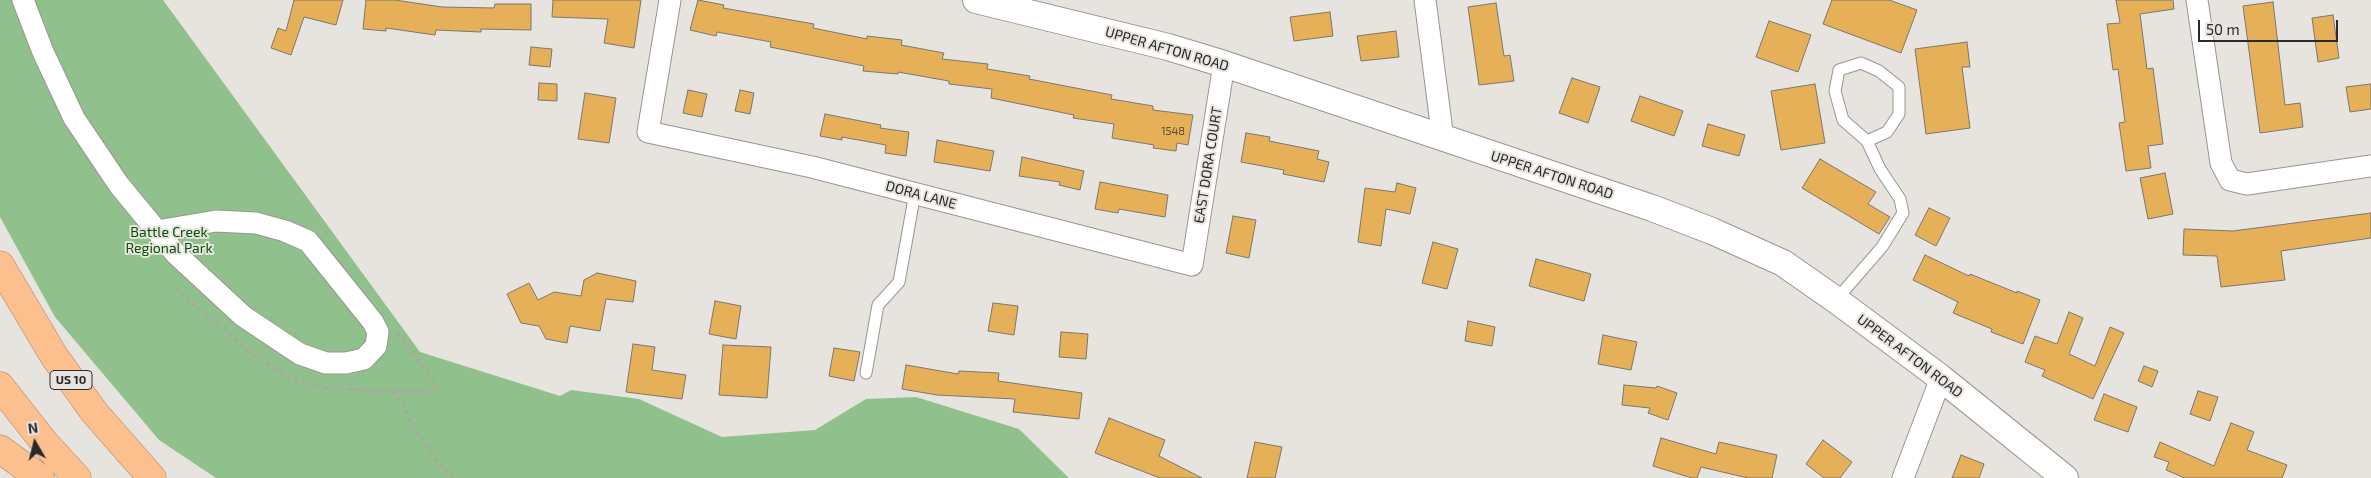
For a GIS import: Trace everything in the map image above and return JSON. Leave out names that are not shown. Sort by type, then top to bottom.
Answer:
[{"type":"highway","name":"US 10","points":[[1,272],[54,356],[94,412],[152,478]]},
{"type":"highway","points":[[0,386],[44,442],[77,478]]},
{"type":"highway","points":[[0,449],[40,478]]},
{"type":"street","points":[[22,0],[43,52],[74,118],[119,185],[157,231],[176,254],[243,316],[300,354],[326,363],[346,363],[364,359],[376,346],[378,332],[372,322],[308,242],[285,231],[256,223],[216,221],[157,231]]},
{"type":"street","name":"DORA LANE","points":[[670,0],[648,132],[812,166],[1192,265]]},
{"type":"street","name":"UPPER AFTON ROAD","points":[[976,0],[1168,47],[1224,64],[1712,230],[1784,263],[1941,378],[2065,478]]},
{"type":"street","points":[[1425,0],[1444,139]]},
{"type":"street","points":[[2197,0],[2221,163],[2230,180],[2247,184],[2371,166]]},
{"type":"street","name":"EAST DORA COURT","points":[[1192,265],[1224,64]]},
{"type":"street","points":[[1903,478],[1941,378]]},
{"type":"lane","points":[[1836,300],[1882,247],[1903,214],[1900,198],[1880,169],[1866,140],[1842,120],[1835,91],[1839,70],[1861,63],[1879,71],[1899,87],[1900,114],[1887,132],[1866,140]]},
{"type":"lane","points":[[866,373],[878,305],[899,282],[915,193]]},
{"type":"path","points":[[392,391],[403,404],[411,423],[443,471],[458,478]]},
{"type":"green space","name":"Battle Creek Regional Park","points":[[0,0],[163,0],[420,352],[560,396],[571,390],[639,399],[722,437],[815,430],[866,399],[916,397],[1019,429],[1069,478],[216,478],[159,440],[55,317],[0,217]]},
{"type":"building","points":[[294,0],[343,0],[336,25],[304,17],[291,55],[271,48],[278,28],[286,31]]},
{"type":"building","points":[[366,0],[395,0],[442,7],[494,8],[495,4],[531,4],[531,30],[481,29],[481,32],[436,30],[435,35],[386,28],[386,31],[363,29]]},
{"type":"building","points":[[553,0],[641,0],[634,48],[604,43],[608,19],[552,17]]},
{"type":"building","points":[[698,0],[724,5],[723,8],[814,24],[813,28],[867,39],[867,36],[902,40],[901,45],[944,53],[942,59],[988,64],[987,69],[1030,76],[1029,79],[1112,95],[1111,99],[1153,106],[1153,110],[1193,115],[1188,145],[1177,143],[1176,151],[1153,148],[1154,145],[1112,138],[1114,124],[1073,118],[1074,115],[991,98],[992,89],[949,84],[949,81],[898,72],[898,74],[863,71],[864,66],[770,47],[771,42],[717,32],[716,36],[690,30]]},
{"type":"building","points":[[1832,0],[1889,0],[1917,10],[1901,53],[1823,24]]},
{"type":"building","points":[[2116,0],[2173,0],[2174,9],[2140,14],[2147,69],[2153,68],[2163,144],[2148,146],[2151,168],[2126,171],[2119,123],[2125,122],[2118,69],[2113,70],[2107,24],[2120,23]]},
{"type":"building","points":[[2273,2],[2285,105],[2300,103],[2303,127],[2260,133],[2243,6]]},
{"type":"building","points":[[1496,3],[1504,56],[1510,55],[1514,81],[1479,85],[1468,7]]},
{"type":"building","points":[[1330,12],[1333,36],[1294,41],[1290,17]]},
{"type":"building","points":[[2333,15],[2339,58],[2318,62],[2312,18]]},
{"type":"building","points":[[1769,21],[1811,35],[1798,72],[1756,57]]},
{"type":"building","points":[[1396,31],[1399,57],[1361,61],[1357,36]]},
{"type":"building","points":[[1967,42],[1970,67],[1962,67],[1970,128],[1926,134],[1915,49]]},
{"type":"building","points":[[531,47],[552,49],[550,67],[529,65]]},
{"type":"building","points":[[1572,78],[1600,87],[1588,123],[1559,113]]},
{"type":"building","points":[[539,83],[557,84],[557,101],[538,100]]},
{"type":"building","points":[[1815,84],[1825,143],[1781,150],[1771,91]]},
{"type":"building","points":[[2371,84],[2371,109],[2350,112],[2346,87]]},
{"type":"building","points":[[688,90],[707,94],[702,117],[683,113]]},
{"type":"building","points":[[740,90],[754,93],[750,114],[735,111]]},
{"type":"building","points":[[585,93],[616,98],[609,143],[578,139]]},
{"type":"building","points":[[1640,96],[1683,111],[1674,136],[1631,121]]},
{"type":"building","points":[[825,114],[881,125],[880,128],[909,132],[906,156],[885,153],[886,145],[842,137],[842,140],[820,136]]},
{"type":"building","points":[[1708,124],[1745,135],[1739,156],[1702,146]]},
{"type":"building","points":[[1246,133],[1270,137],[1269,141],[1319,151],[1317,159],[1329,162],[1324,182],[1283,174],[1284,170],[1241,162]]},
{"type":"building","points":[[937,140],[994,151],[990,171],[934,162]]},
{"type":"building","points":[[1022,157],[1084,171],[1080,190],[1059,185],[1060,182],[1019,176]]},
{"type":"building","points":[[1820,159],[1876,192],[1868,204],[1890,217],[1879,234],[1802,188]]},
{"type":"building","points":[[2165,173],[2173,214],[2148,219],[2140,178]]},
{"type":"building","points":[[1100,182],[1168,195],[1165,217],[1119,209],[1118,213],[1095,209]]},
{"type":"building","points":[[1397,183],[1416,188],[1410,214],[1386,209],[1381,246],[1358,242],[1365,188],[1395,192]]},
{"type":"building","points":[[1929,208],[1950,218],[1936,246],[1915,235]]},
{"type":"building","points":[[2371,213],[2371,238],[2281,251],[2285,280],[2221,287],[2217,256],[2183,255],[2184,229],[2233,231]]},
{"type":"building","points":[[1233,216],[1256,220],[1249,258],[1226,253]]},
{"type":"building","points":[[1433,242],[1458,249],[1447,289],[1422,283]]},
{"type":"building","points":[[1925,255],[1969,276],[1970,274],[2040,300],[2023,344],[1991,332],[1992,329],[1953,313],[1958,302],[1913,280]]},
{"type":"building","points":[[1536,259],[1591,274],[1584,301],[1529,286]]},
{"type":"building","points":[[597,273],[636,281],[633,302],[606,299],[600,331],[570,326],[567,343],[546,339],[539,326],[521,323],[507,294],[529,283],[538,300],[554,292],[581,296],[584,280]]},
{"type":"building","points":[[715,301],[741,306],[736,339],[709,334]]},
{"type":"building","points":[[993,303],[1018,306],[1014,335],[988,331]]},
{"type":"building","points":[[2069,312],[2083,318],[2069,354],[2095,366],[2110,327],[2124,333],[2093,399],[2042,376],[2045,370],[2025,362],[2035,336],[2057,344]]},
{"type":"building","points":[[1468,321],[1495,327],[1492,346],[1465,341]]},
{"type":"building","points":[[1061,332],[1088,334],[1086,359],[1059,357]]},
{"type":"building","points":[[1603,335],[1637,342],[1631,370],[1598,364]]},
{"type":"building","points":[[633,344],[655,347],[652,370],[686,375],[682,399],[626,392]]},
{"type":"building","points":[[723,345],[771,347],[767,398],[719,395]]},
{"type":"building","points":[[834,348],[860,352],[854,381],[829,376]]},
{"type":"building","points":[[906,365],[958,374],[959,371],[999,373],[998,381],[1082,393],[1079,419],[1013,412],[1015,399],[937,395],[902,389]]},
{"type":"building","points":[[2144,366],[2158,371],[2152,387],[2138,381]]},
{"type":"building","points":[[1624,385],[1656,388],[1657,386],[1677,393],[1668,420],[1648,413],[1650,408],[1622,405]]},
{"type":"building","points":[[2198,391],[2218,397],[2210,421],[2190,414]]},
{"type":"building","points":[[2104,394],[2137,407],[2128,432],[2094,420]]},
{"type":"building","points":[[1109,418],[1165,440],[1159,456],[1202,478],[1160,478],[1095,453]]},
{"type":"building","points":[[2231,423],[2254,432],[2247,450],[2287,465],[2282,478],[2185,478],[2166,470],[2169,462],[2154,457],[2160,442],[2214,466]]},
{"type":"building","points":[[1661,438],[1716,454],[1719,442],[1777,455],[1772,478],[1748,478],[1701,467],[1697,478],[1692,478],[1653,466]]},
{"type":"building","points":[[1823,440],[1852,462],[1840,478],[1824,478],[1806,464]]},
{"type":"building","points":[[1255,442],[1282,447],[1275,478],[1247,478]]},
{"type":"building","points":[[1961,455],[1984,464],[1979,478],[1952,478]]}]
